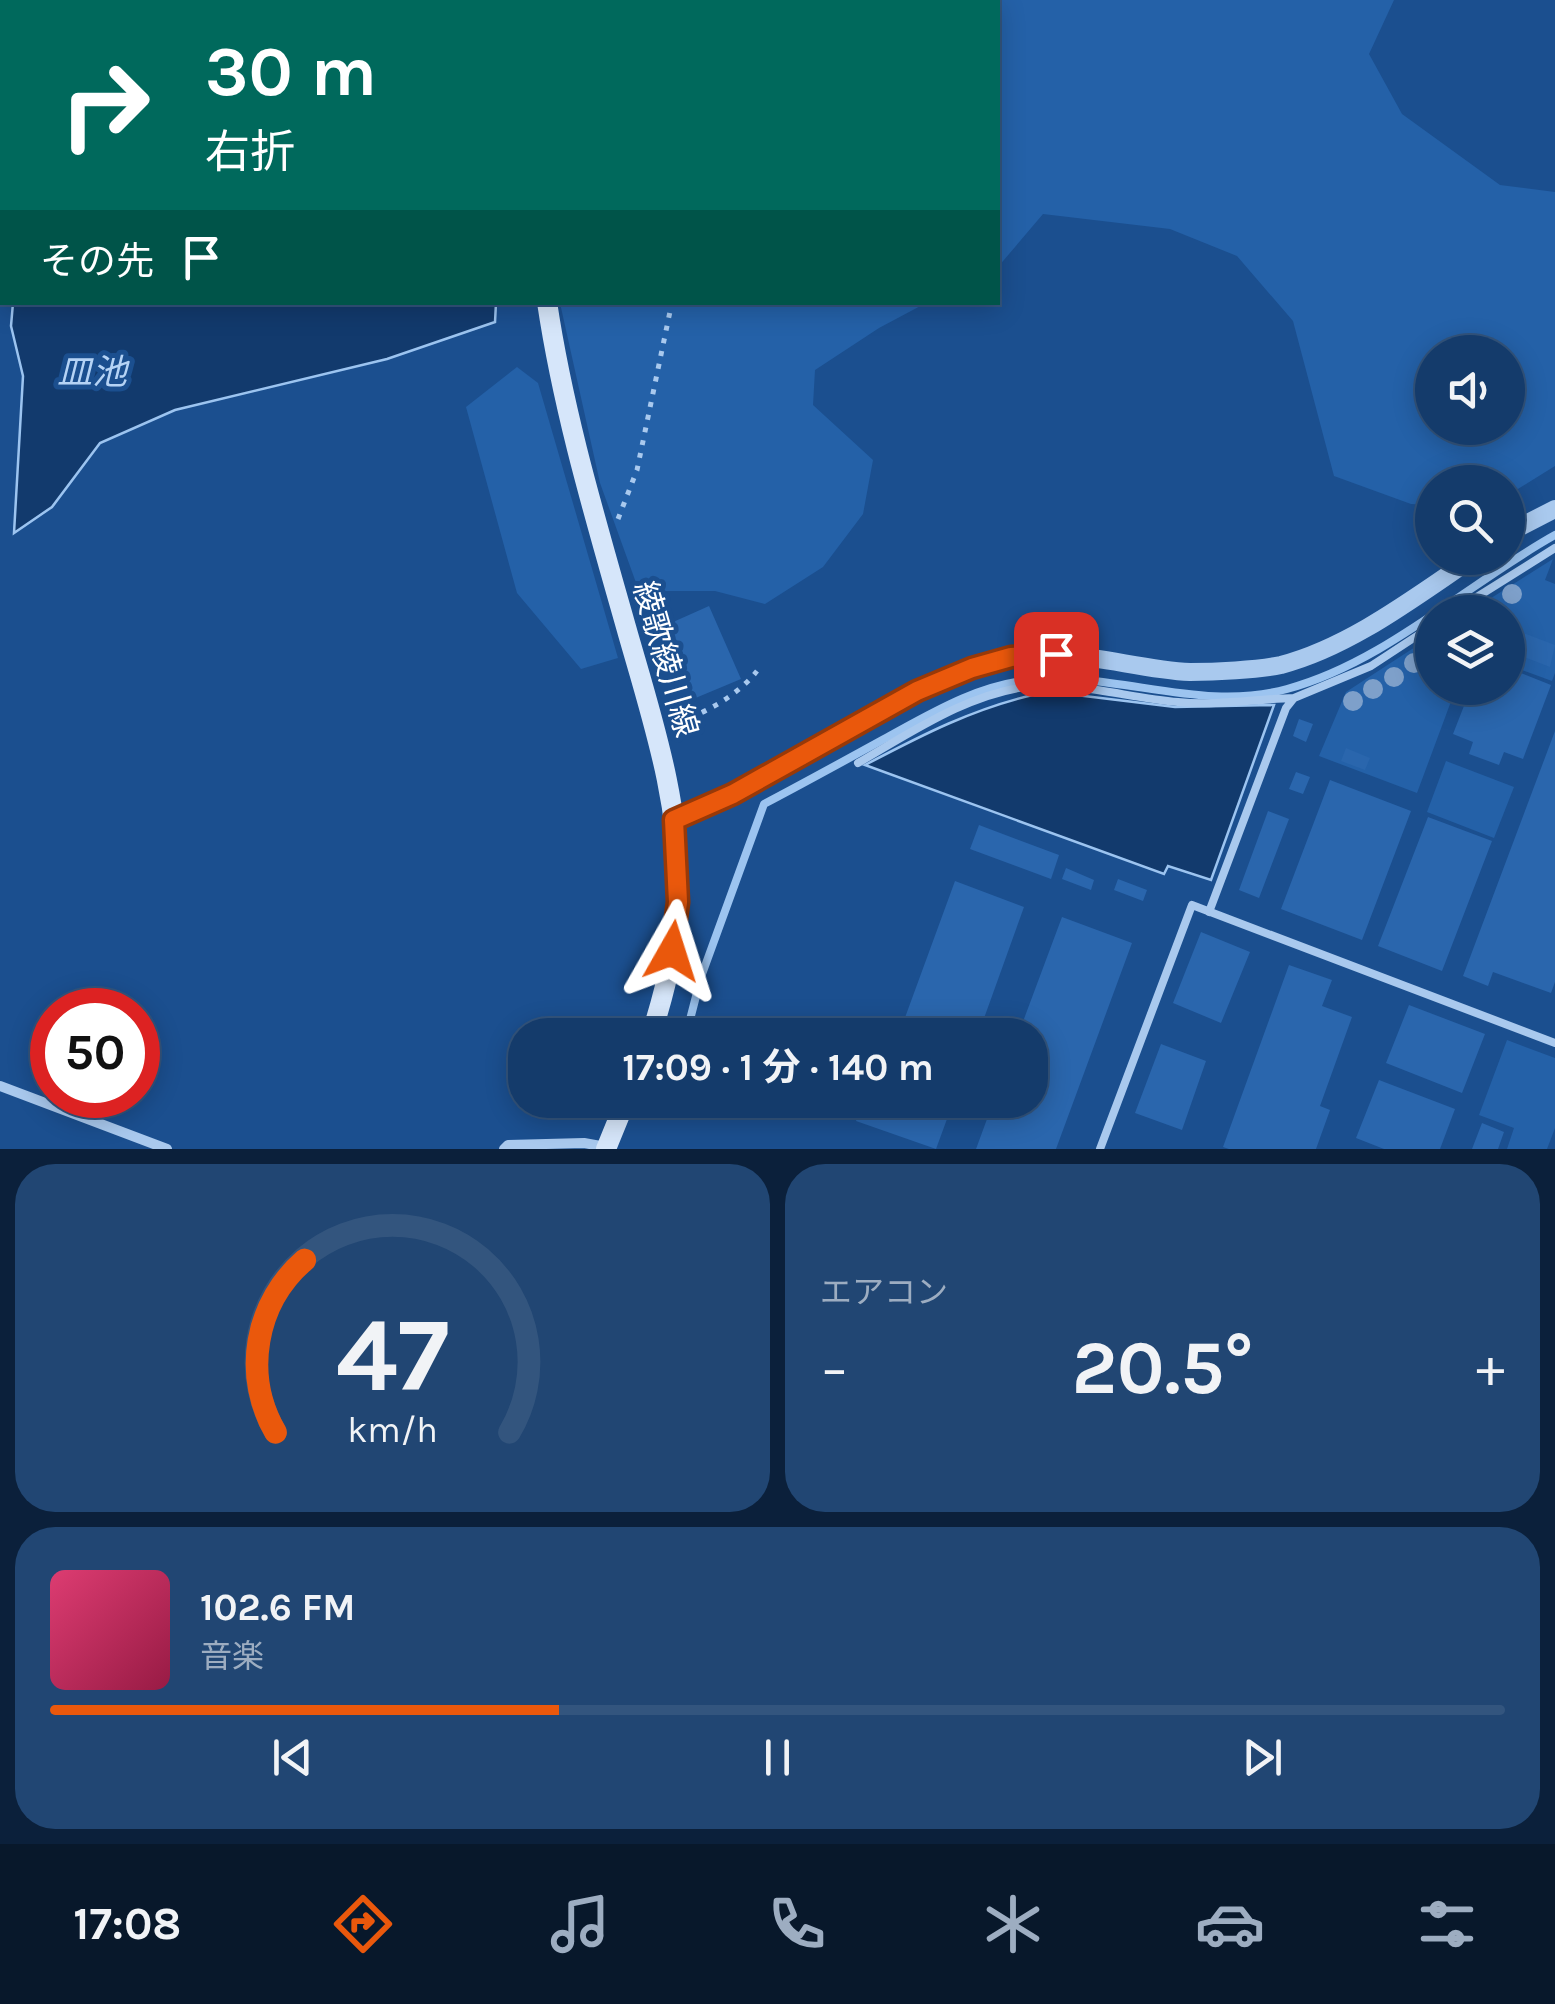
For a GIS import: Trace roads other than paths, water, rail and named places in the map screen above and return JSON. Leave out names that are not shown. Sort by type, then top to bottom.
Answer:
[{"type":"main road","name":"綾歌綾川線","points":[[548,305],[576,453],[656,732],[674,820],[676,918],[655,1018]]},
{"type":"main road","points":[[606,1148],[618,1118]]},
{"type":"street","points":[[1525,525],[1555,510]]},
{"type":"street","points":[[674,820],[733,794],[917,691],[972,668],[1011,657],[1056,654],[1190,672],[1280,665],[1339,641],[1447,575]]},
{"type":"street","points":[[0,1086],[167,1149]]},
{"type":"street","points":[[504,1149],[584,1143],[606,1148]]},
{"type":"lane","points":[[1479,595],[1555,548]]},
{"type":"lane","points":[[858,762],[942,715],[981,698],[1032,686],[1080,688],[1180,702],[1226,704],[1294,698],[1371,666],[1415,637]]},
{"type":"lane","points":[[1208,912],[1286,708],[1294,698]]},
{"type":"lane","points":[[1100,1149],[1192,905],[1555,1042]]},
{"type":"water","name":"皿池","points":[[13,305],[496,305],[495,322],[387,359],[175,410],[100,443],[52,507],[14,533],[23,376],[11,326]]},
{"type":"water","points":[[1037,694],[1175,707],[1274,705],[1211,880],[1168,866],[1164,874],[865,765],[970,715]]},
{"type":"waterway","points":[[690,1018],[701,977],[764,804],[936,711],[1010,683],[1062,679],[1223,696],[1287,689],[1323,677],[1391,642],[1555,535]]}]
